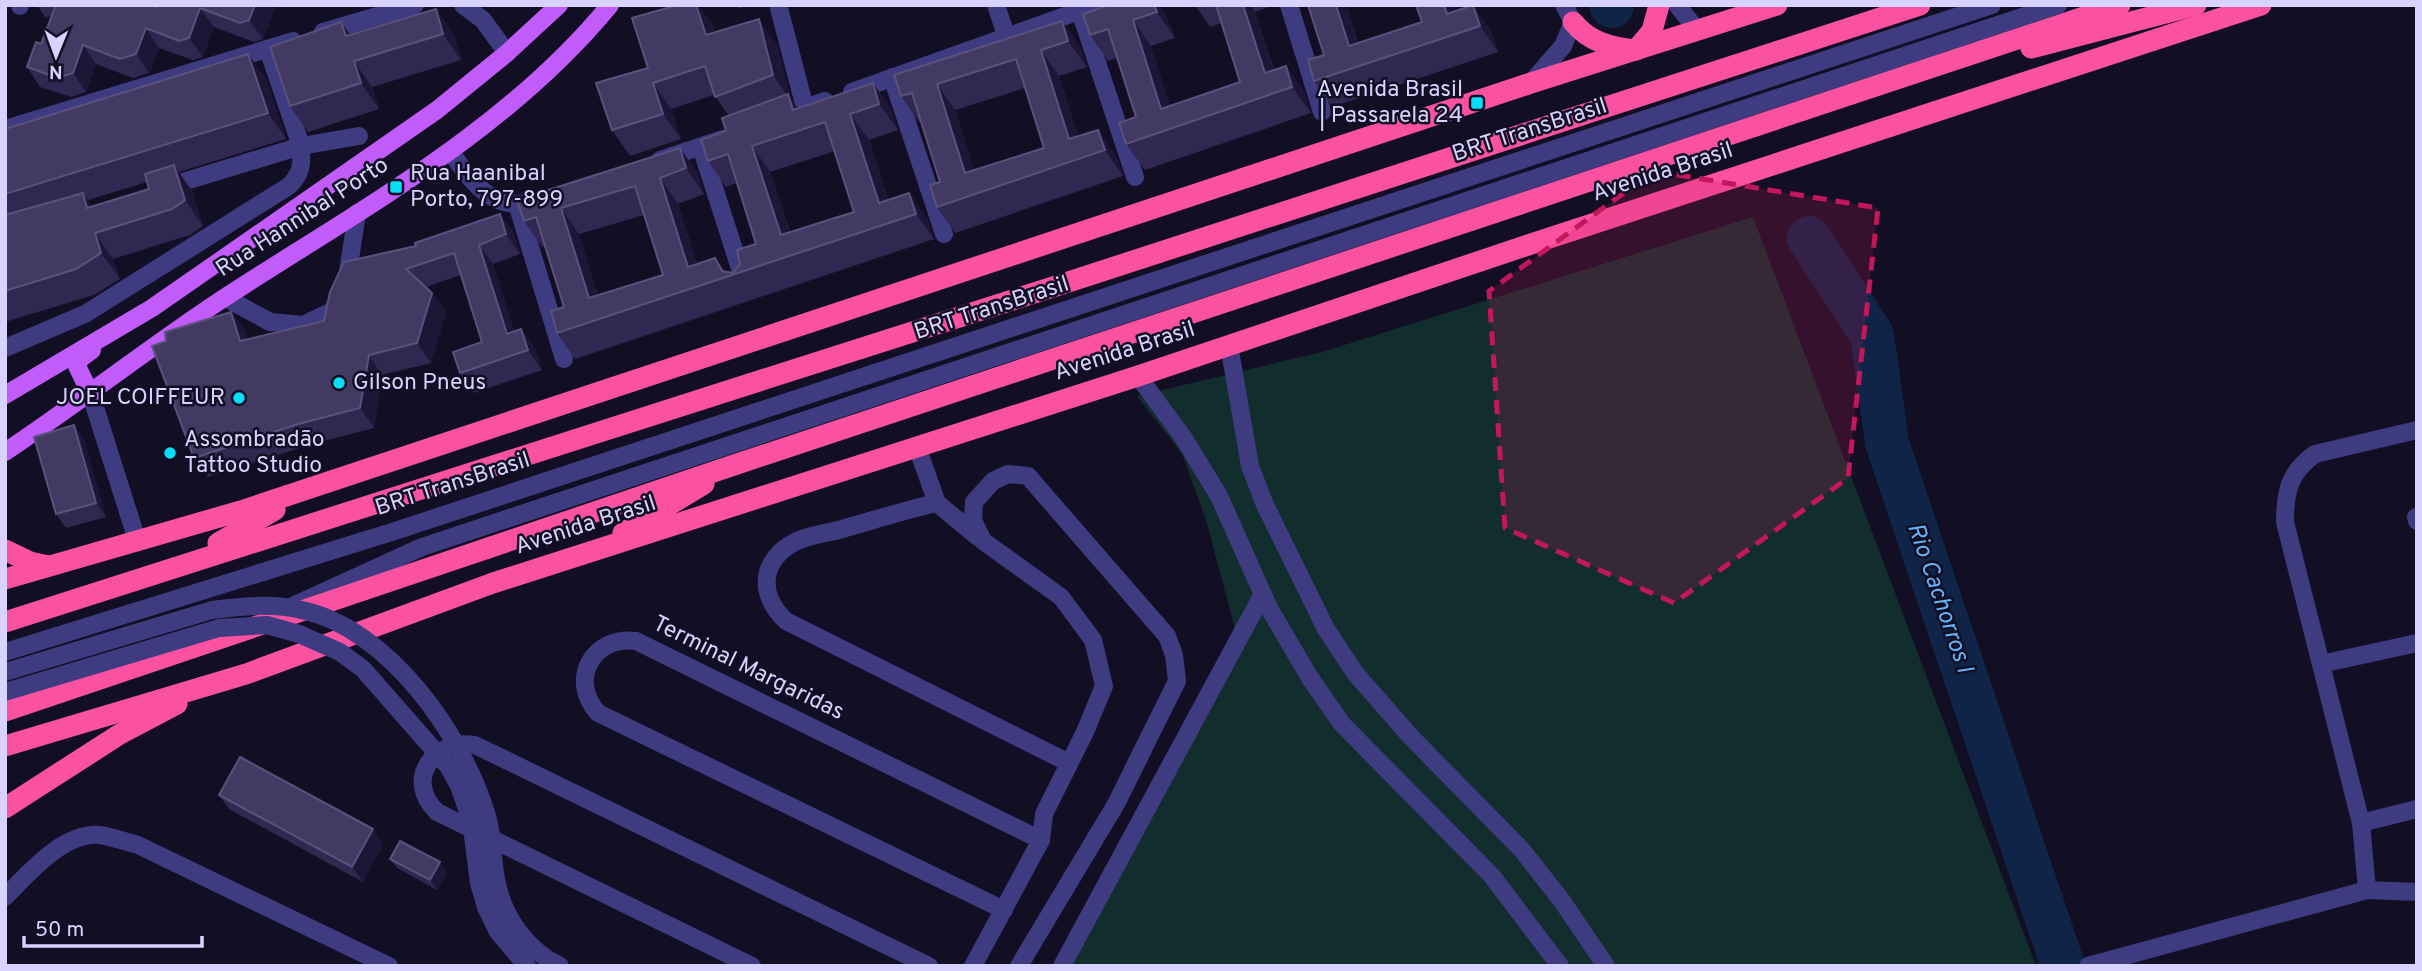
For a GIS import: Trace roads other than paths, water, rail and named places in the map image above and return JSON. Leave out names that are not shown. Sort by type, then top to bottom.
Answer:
[{"type":"highway","points":[[1636,50],[1652,31],[1659,5]]},
{"type":"highway","points":[[5,579],[316,486],[1531,83],[1777,5]]},
{"type":"highway","points":[[5,622],[1066,283],[1920,5]]},
{"type":"highway","name":"Avenida Brasil","points":[[5,711],[737,464],[2120,5]]},
{"type":"highway","points":[[1859,91],[2196,5]]},
{"type":"highway","name":"Avenida Brasil","points":[[5,746],[246,674],[493,583],[1138,376],[2261,5]]},
{"type":"highway","points":[[1574,16],[1605,45],[1636,50]]},
{"type":"highway","points":[[592,552],[737,464]]},
{"type":"highway","points":[[183,563],[316,486]]},
{"type":"highway","points":[[5,550],[30,562],[48,566]]},
{"type":"highway","points":[[5,808],[120,734],[246,674]]},
{"type":"main road","name":"Rua Hannibal Porto","points":[[5,395],[152,308],[437,110],[508,53],[559,5]]},
{"type":"main road","name":"Rua Hannibal Porto","points":[[5,452],[91,395],[226,298],[451,152],[524,94],[567,53],[610,5]]},
{"type":"main road","points":[[91,395],[78,369],[80,359],[152,308]]},
{"type":"street","points":[[5,129],[415,5]]},
{"type":"street","points":[[463,5],[483,20],[508,53]]},
{"type":"street","points":[[996,5],[1006,35]]},
{"type":"street","points":[[1289,5],[1322,112]]},
{"type":"street","points":[[1677,5],[1697,30]]},
{"type":"street","name":"BRT TransBrasil","points":[[5,652],[395,531],[1992,5]]},
{"type":"street","name":"BRT TransBrasil","points":[[228,635],[422,547],[2057,5]]},
{"type":"street","points":[[779,8],[799,111],[1088,8],[1135,177]]},
{"type":"street","points":[[1531,83],[1563,46],[1574,16]]},
{"type":"street","points":[[5,348],[85,314],[289,186],[299,177],[302,168],[301,146],[268,49]]},
{"type":"street","points":[[892,77],[944,234]]},
{"type":"street","points":[[639,167],[740,132]]},
{"type":"street","points":[[149,192],[301,146],[359,136]]},
{"type":"street","points":[[701,147],[747,288]]},
{"type":"street","points":[[451,152],[480,191],[503,203],[517,204],[554,195]]},
{"type":"street","points":[[517,204],[564,359]]},
{"type":"street","points":[[226,298],[270,322],[303,325],[332,311],[346,285],[357,213]]},
{"type":"street","points":[[1228,345],[1250,466],[1265,505],[1326,629],[1355,673],[1403,728],[1522,850],[1563,901],[1606,966]]},
{"type":"street","points":[[1138,376],[1183,437],[1219,496],[1264,594],[1310,678],[1342,724],[1492,876],[1560,966]]},
{"type":"street","points":[[91,395],[137,540]]},
{"type":"street","points":[[2367,890],[2361,823],[2286,522],[2290,478],[2300,464],[2315,454],[2417,430]]},
{"type":"street","points":[[917,447],[937,503],[983,541],[1061,597],[1093,640],[1104,686],[1044,814],[1041,840],[973,966]]},
{"type":"street","points":[[983,541],[972,520],[974,502],[984,489],[1008,474],[1028,476],[1167,635],[1174,655],[1177,681],[1116,804],[1019,966]]},
{"type":"street","points":[[937,503],[795,541],[771,560],[765,579],[767,597],[786,621],[1069,763]]},
{"type":"street","points":[[1062,966],[1264,594]]},
{"type":"street","points":[[5,672],[212,610],[243,606],[302,610],[355,632],[383,653],[445,726],[475,781],[488,818],[501,903],[530,945],[560,966]]},
{"type":"street","points":[[5,692],[219,628],[267,625],[299,634],[340,652],[363,669],[448,766],[459,786],[471,820],[479,883],[486,907],[498,932],[527,966]]},
{"type":"street","name":"Terminal Margaridas","points":[[1004,910],[598,713],[589,703],[586,692],[590,661],[607,643],[623,639],[636,641],[1041,840]]},
{"type":"street","points":[[2322,664],[2417,643]]},
{"type":"street","points":[[752,966],[437,812],[425,800],[421,788],[427,766],[444,749],[460,742],[475,745],[929,966]]},
{"type":"street","points":[[2361,823],[2417,809]]},
{"type":"street","points":[[5,897],[52,854],[73,839],[99,835],[138,845],[389,966]]},
{"type":"street","points":[[2092,965],[2367,890],[2417,892]]},
{"type":"waterway","name":"Rio Cachorros I","points":[[1809,238],[1872,335],[1887,443],[2063,966]]},
{"type":"place","name":"Avenida Brasil | Passarela 24","points":[[1477,103]]},
{"type":"place","name":"Rua Haanibal Porto, 797-899","points":[[396,187]]},
{"type":"place","name":"Gilson Pneus","points":[[339,383]]},
{"type":"place","name":"JOEL COIFFEUR","points":[[239,398]]},
{"type":"place","name":"Assombradão Tattoo Studio","points":[[170,453]]}]
